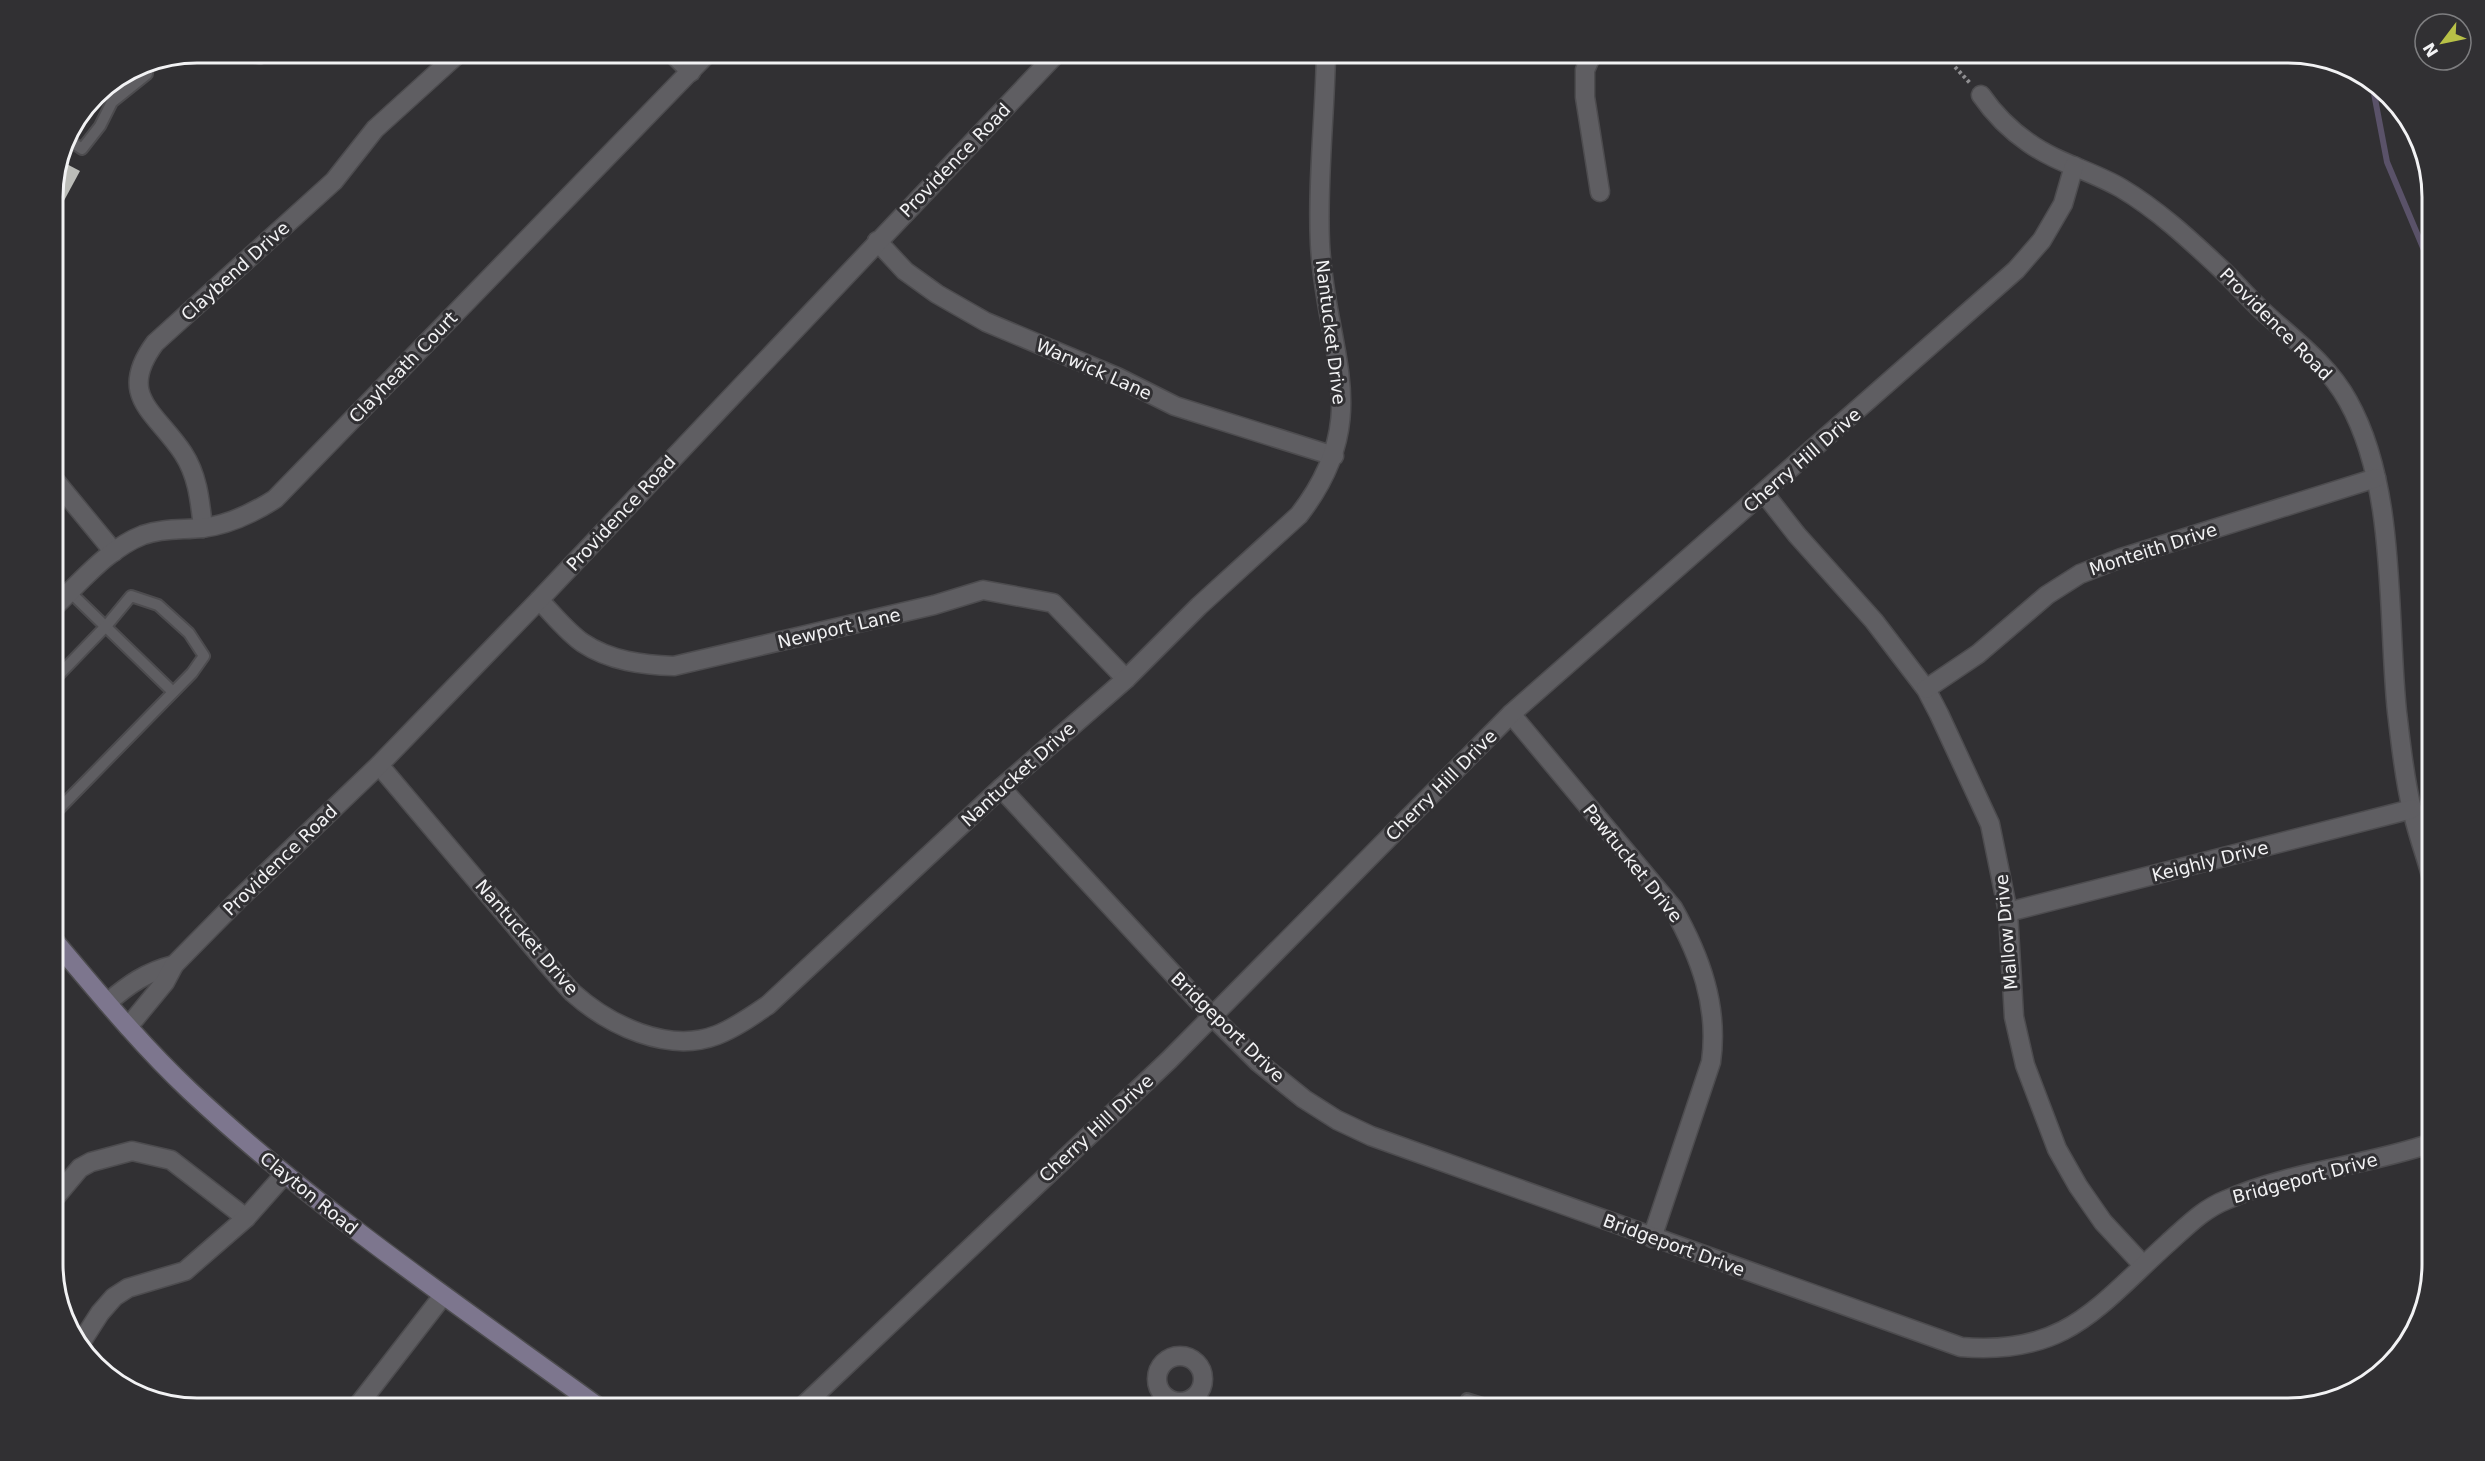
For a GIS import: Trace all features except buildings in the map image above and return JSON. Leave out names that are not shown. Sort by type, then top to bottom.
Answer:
[{"type":"main road","name":"Clayton Road","points":[[63,951],[128,1027],[188,1089],[284,1175],[442,1297],[586,1398]]},
{"type":"street","name":"Claybend Drive","points":[[203,528],[200,493],[193,472],[182,453],[147,410],[141,398],[139,379],[144,358],[156,343],[334,181],[375,129],[448,63]]},
{"type":"street","points":[[682,63],[691,72]]},
{"type":"street","name":"Clayheath Court","points":[[63,599],[114,552],[141,536],[164,529],[203,528],[231,521],[256,511],[275,499],[699,63]]},
{"type":"street","name":"Providence Road","points":[[128,1027],[165,982],[174,965],[240,898],[379,765],[539,600],[1047,63]]},
{"type":"street","name":"Nantucket Drive","points":[[379,765],[574,993],[633,1032],[661,1041],[715,1036],[740,1024],[768,1005],[1001,788],[1126,679],[1198,606],[1299,515],[1311,500],[1334,456],[1340,430],[1342,399],[1322,259],[1319,218],[1325,63]]},
{"type":"street","points":[[1588,63],[1585,70],[1585,98],[1600,192]]},
{"type":"street","name":"Providence Road","points":[[1981,95],[2005,125],[2030,145],[2120,187],[2159,213],[2221,269],[2266,315],[2300,343],[2326,370],[2348,400],[2368,450],[2376,478],[2387,558],[2397,711],[2412,809],[2422,844]]},
{"type":"street","name":"Cherry Hill Drive","points":[[812,1398],[1169,1060],[1511,714],[2016,270],[2042,240],[2063,204],[2074,166]]},
{"type":"street","name":"Warwick Lane","points":[[877,241],[905,271],[938,294],[986,322],[1117,377],[1174,406],[1334,456]]},
{"type":"street","name":"Monteith Drive","points":[[1926,689],[1978,654],[2047,595],[2080,574],[2121,558],[2376,478]]},
{"type":"street","points":[[63,490],[114,552]]},
{"type":"street","name":"Mallow Drive","points":[[1764,493],[1797,535],[1874,621],[1926,689],[1974,786],[1990,824],[2008,912],[2014,1017],[2025,1065],[2058,1149],[2078,1186],[2103,1222],[2143,1265]]},
{"type":"street","name":"Newport Lane","points":[[539,600],[582,643],[608,656],[641,664],[674,666],[934,605],[983,590],[1053,603],[1126,679]]},
{"type":"street","name":"Pawtucket Drive","points":[[1511,714],[1673,908],[1688,935],[1707,987],[1714,1031],[1711,1062],[1652,1238]]},
{"type":"street","name":"Bridgeport Drive","points":[[1001,788],[1212,1016],[1258,1062],[1304,1099],[1337,1120],[1371,1136],[1955,1345],[2009,1348],[2061,1333],[2088,1317],[2195,1219],[2225,1200],[2283,1181],[2404,1153],[2422,1147]]},
{"type":"street","name":"Keighly Drive","points":[[2008,912],[2412,809]]},
{"type":"street","name":"Providence Road","points":[[107,1003],[129,984],[153,970],[174,965]]},
{"type":"street","points":[[63,1188],[80,1168],[91,1162],[132,1151],[171,1160],[246,1218]]},
{"type":"street","points":[[85,1337],[114,1297],[128,1288],[185,1270],[246,1218],[284,1175]]},
{"type":"street","points":[[364,1398],[442,1297]]},
{"type":"lane","points":[[74,143],[82,149],[100,126],[112,102],[147,72]]},
{"type":"lane","points":[[63,589],[70,592],[107,625],[173,692]]},
{"type":"lane","points":[[63,671],[131,596],[158,605],[189,633],[204,656],[173,692],[63,805]]},
{"type":"waterway","points":[[2374,95],[2387,162],[2422,245]]}]
